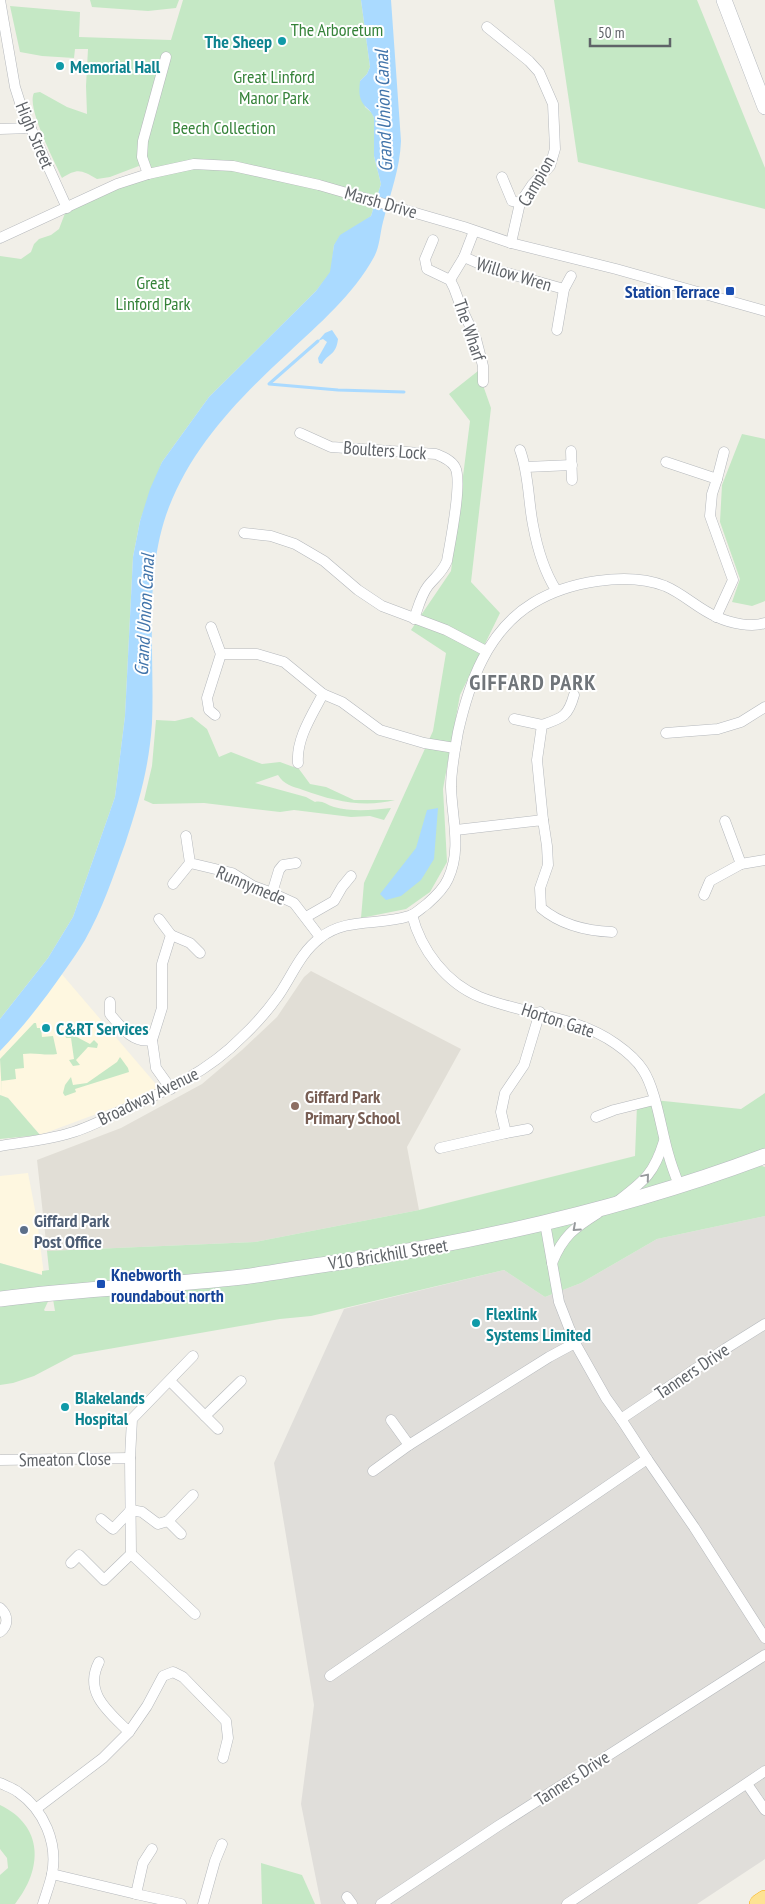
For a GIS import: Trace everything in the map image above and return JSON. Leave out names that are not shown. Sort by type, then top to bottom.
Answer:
[{"type":"highway","points":[[760,1904],[765,1900]]},
{"type":"street","name":"High Street","points":[[0,0],[15,87],[67,208]]},
{"type":"street","points":[[724,0],[765,107]]},
{"type":"street","name":"Campion","points":[[487,27],[529,61],[539,72],[553,104],[555,149],[550,166],[520,203],[511,243]]},
{"type":"street","points":[[148,174],[142,157],[143,141],[166,57]]},
{"type":"street","points":[[0,129],[31,128]]},
{"type":"street","name":"Marsh Drive","points":[[0,238],[117,184],[148,174],[194,164],[233,166],[319,185],[398,207],[511,243],[609,267],[765,311]]},
{"type":"street","points":[[502,177],[512,201],[520,203]]},
{"type":"street","name":"The Wharf","points":[[450,280],[464,257],[474,230]]},
{"type":"street","name":"The Wharf","points":[[433,240],[425,259],[427,269],[450,280],[459,298],[461,308],[476,339],[483,366],[483,382]]},
{"type":"street","name":"Willow Wren","points":[[464,257],[489,268],[564,289]]},
{"type":"street","name":"Willow Wren","points":[[557,330],[564,289],[571,276]]},
{"type":"street","name":"Boulters Lock","points":[[300,433],[331,447],[436,454],[447,459],[455,468],[459,481],[447,561],[442,572],[424,592],[414,618]]},
{"type":"street","points":[[520,450],[526,467],[533,526],[547,576],[556,590]]},
{"type":"street","points":[[572,451],[572,480]]},
{"type":"street","points":[[716,617],[733,580],[710,516],[712,494],[724,452]]},
{"type":"street","points":[[666,462],[717,479]]},
{"type":"street","points":[[526,467],[572,465]]},
{"type":"street","points":[[244,533],[271,536],[295,544],[324,561],[358,590],[382,606],[446,630],[486,651]]},
{"type":"street","name":"Broadway Avenue","points":[[0,1146],[70,1133],[171,1088],[208,1066],[242,1038],[278,997],[303,954],[320,937],[338,927],[412,915],[434,898],[447,882],[456,860],[456,830],[451,786],[455,748],[464,708],[477,668],[486,651],[504,626],[530,604],[556,590],[586,582],[642,580],[662,585],[680,593],[716,617],[740,623],[763,624]]},
{"type":"street","points":[[763,624],[765,636]]},
{"type":"street","points":[[211,627],[221,654],[207,698],[209,710],[215,715]]},
{"type":"street","points":[[221,654],[257,654],[284,662],[323,694],[342,702],[380,730],[455,748]]},
{"type":"street","points":[[298,763],[297,754],[304,731],[323,694]]},
{"type":"street","points":[[514,719],[542,725],[561,719],[570,710],[574,696]]},
{"type":"street","points":[[666,733],[718,729],[741,722],[765,707]]},
{"type":"street","points":[[542,725],[536,760],[548,865],[540,888],[541,908],[553,918],[594,931],[612,932]]},
{"type":"street","points":[[456,830],[543,820]]},
{"type":"street","points":[[725,821],[741,864]]},
{"type":"street","points":[[173,884],[190,864],[186,836]]},
{"type":"street","points":[[704,894],[710,881],[741,864],[765,860]]},
{"type":"street","points":[[272,893],[279,870],[283,865],[296,863]]},
{"type":"street","name":"Runnymede","points":[[190,864],[232,873],[253,886],[294,903],[320,937]]},
{"type":"street","points":[[306,917],[334,901],[351,876]]},
{"type":"street","name":"Horton Gate","points":[[412,915],[416,930],[432,958],[454,981],[479,996],[540,1012],[599,1032],[628,1052],[643,1070],[654,1100],[664,1141],[679,1185]]},
{"type":"street","points":[[159,919],[171,935],[190,943],[200,953]]},
{"type":"street","points":[[171,935],[162,964],[162,1008],[152,1040],[156,1068],[171,1088]]},
{"type":"street","points":[[110,1002],[110,1014],[127,1034],[143,1042],[152,1040]]},
{"type":"street","points":[[506,1133],[501,1112],[505,1093],[524,1065],[540,1012]]},
{"type":"street","points":[[596,1117],[614,1110],[654,1100]]},
{"type":"street","points":[[440,1148],[528,1129]]},
{"type":"street","points":[[552,1263],[560,1245],[577,1226],[613,1204],[644,1181],[657,1163],[664,1141]]},
{"type":"street","name":"V10 Brickhill Street","points":[[0,1299],[52,1292],[242,1277],[476,1239],[613,1204],[679,1185],[765,1156]]},
{"type":"street","points":[[545,1222],[559,1302],[575,1343],[606,1398],[694,1528],[765,1638]]},
{"type":"street","name":"Tanners Drive","points":[[621,1419],[724,1349],[765,1324]]},
{"type":"street","points":[[373,1471],[549,1357],[575,1343]]},
{"type":"street","name":"Smeaton Close","points":[[132,1554],[130,1458],[132,1419],[194,1356]]},
{"type":"street","points":[[205,1416],[240,1380]]},
{"type":"street","points":[[170,1381],[218,1429]]},
{"type":"street","points":[[391,1420],[409,1446]]},
{"type":"street","name":"Smeaton Close","points":[[0,1460],[130,1458]]},
{"type":"street","points":[[330,1676],[647,1459]]},
{"type":"street","points":[[101,1519],[113,1529],[131,1510],[142,1512],[158,1524],[168,1521],[193,1495]]},
{"type":"street","points":[[168,1521],[181,1534]]},
{"type":"street","points":[[71,1563],[78,1555],[104,1580],[132,1554],[196,1614]]},
{"type":"street","points":[[0,1608],[5,1612],[7,1622],[5,1628],[0,1632]]},
{"type":"street","name":"Tanners Drive","points":[[381,1904],[510,1818],[765,1655]]},
{"type":"street","points":[[99,1662],[94,1671],[95,1690],[101,1705],[129,1732]]},
{"type":"street","points":[[37,1808],[103,1758],[129,1732],[147,1706],[163,1676],[173,1672],[183,1677],[226,1721],[228,1738],[223,1758]]},
{"type":"street","points":[[567,1904],[765,1771]]},
{"type":"street","points":[[0,1783],[17,1791],[37,1808],[48,1829],[54,1855],[52,1874],[43,1904]]},
{"type":"street","points":[[746,1784],[765,1810]]},
{"type":"street","points":[[203,1904],[215,1861],[222,1844]]},
{"type":"street","points":[[136,1894],[143,1863],[152,1849]]},
{"type":"street","points":[[52,1874],[181,1904]]},
{"type":"shaded area","points":[[48,958],[161,1090],[40,1135],[8,1098],[0,1095],[0,1019]]},
{"type":"shaded area","name":"Giffard Park Primary School","points":[[311,971],[461,1049],[407,1147],[419,1210],[255,1242],[47,1251],[37,1160],[121,1128],[202,1084],[277,1017],[304,977]]},
{"type":"shaded area","points":[[28,1173],[37,1220],[44,1275],[0,1263],[0,1176]]},
{"type":"shaded area","points":[[765,1216],[765,1859],[697,1904],[321,1904],[301,1804],[314,1705],[274,1463],[344,1309],[504,1270],[545,1297],[581,1283],[657,1239]]},
{"type":"green space","points":[[90,0],[179,0],[176,8],[148,11],[92,7]]},
{"type":"green space","points":[[183,0],[361,0],[370,67],[367,74],[360,81],[365,107],[372,113],[374,118],[374,156],[381,184],[371,216],[334,245],[331,272],[316,291],[209,397],[162,462],[140,521],[133,557],[125,716],[115,797],[73,917],[48,958],[0,1019],[0,256],[21,259],[31,252],[34,244],[39,239],[51,235],[59,229],[67,208],[148,174],[144,164],[110,177],[97,179],[80,171],[62,178],[37,122],[34,110],[34,93],[40,92],[67,107],[87,114],[88,49],[75,49],[74,58],[42,56],[20,52],[10,6],[80,12],[79,37],[171,40]]},
{"type":"green space","points":[[554,0],[697,0],[765,168],[765,209],[578,162]]},
{"type":"green space","points":[[478,371],[491,408],[471,582],[500,613],[460,695],[443,789],[447,862],[430,892],[406,909],[361,918],[364,883],[433,731],[446,653],[411,630],[451,571],[470,421],[449,394]]},
{"type":"green space","points":[[742,434],[765,439],[765,601],[752,606],[732,602],[740,579],[720,522],[722,485]]},
{"type":"green space","points":[[192,717],[207,729],[219,757],[231,752],[262,764],[280,762],[299,769],[310,784],[326,787],[354,800],[395,800],[360,803],[337,800],[292,786],[283,781],[278,775],[255,783],[341,809],[391,808],[384,820],[370,816],[351,817],[294,810],[280,812],[204,803],[153,804],[144,800],[152,766],[156,720],[175,721]]},
{"type":"green space","points":[[34,1023],[36,1023],[37,1028],[41,1028],[42,1037],[53,1036],[57,1054],[23,1054],[24,1068],[15,1069],[16,1079],[1,1081],[0,1059]]},
{"type":"green space","points":[[74,1029],[76,1031],[73,1035],[90,1044],[94,1040],[98,1044],[97,1048],[88,1047],[76,1060],[80,1065],[73,1066],[69,1060],[74,1059],[71,1038],[66,1038],[65,1034],[67,1030]]},
{"type":"green space","points":[[120,1057],[129,1072],[75,1089],[76,1092],[65,1096],[63,1093],[65,1085],[71,1077],[73,1085],[87,1083],[117,1062]]},
{"type":"green space","points":[[765,1093],[765,1156],[751,1162],[765,1167],[765,1216],[657,1239],[581,1283],[545,1297],[504,1270],[311,1316],[280,1319],[74,1355],[34,1376],[0,1385],[0,1263],[42,1275],[42,1271],[49,1270],[47,1251],[255,1242],[419,1210],[635,1156],[637,1105],[654,1100],[741,1109]],"holes":[[[52,1293],[55,1311],[44,1310]]]},
{"type":"green space","points":[[0,1095],[8,1098],[40,1135],[0,1139]]},
{"type":"green space","points":[[0,1805],[25,1824],[31,1836],[34,1849],[31,1877],[15,1904],[0,1904],[0,1875],[8,1868],[7,1858],[0,1849]]},
{"type":"green space","points":[[261,1863],[302,1875],[315,1904],[262,1904]]},
{"type":"water","name":"Grand Union Canal","points":[[361,0],[391,0],[401,141],[397,172],[378,248],[366,271],[346,296],[324,320],[253,387],[220,423],[191,463],[179,484],[161,533],[156,559],[152,614],[153,696],[151,739],[143,785],[130,829],[107,893],[85,940],[42,1002],[0,1051],[0,1019],[48,958],[73,917],[115,797],[125,716],[133,557],[140,521],[150,489],[162,462],[209,397],[316,291],[330,272],[334,245],[340,235],[371,216],[381,184],[374,156],[374,118],[362,102],[359,88],[360,81],[367,74],[370,67]]},
{"type":"water","points":[[332,330],[338,339],[336,349],[322,364],[319,363],[318,358],[327,342],[323,339],[318,341],[325,333]]},
{"type":"water","points":[[438,808],[434,859],[421,880],[401,896],[386,900],[380,894],[416,848],[427,810]]},
{"type":"waterway","points":[[318,341],[269,384],[338,390],[404,392]]},
{"type":"place","name":"The Sheep","points":[[282,41]]},
{"type":"place","name":"Memorial Hall","points":[[60,66]]},
{"type":"place","name":"Station Terrace","points":[[730,291]]},
{"type":"place","name":"C&RT Services","points":[[46,1028]]},
{"type":"place","name":"Giffard Park Primary School","points":[[295,1106]]},
{"type":"place","name":"Giffard Park Post Office","points":[[24,1230]]},
{"type":"place","name":"Knebworth roundabout north","points":[[101,1284]]},
{"type":"place","name":"Flexlink Systems Limited","points":[[476,1323]]},
{"type":"place","name":"Blakelands Hospital","points":[[65,1407]]},
{"type":"district","name":"GIFFARD PARK","points":[[533,682]]},
{"type":"park label","name":"The Arboretum","points":[[337,29]]},
{"type":"park label","name":"Great Linford Manor Park","points":[[274,86]]},
{"type":"park label","name":"Beech Collection","points":[[224,127]]},
{"type":"park label","name":"Great Linford Park","points":[[153,292]]}]
